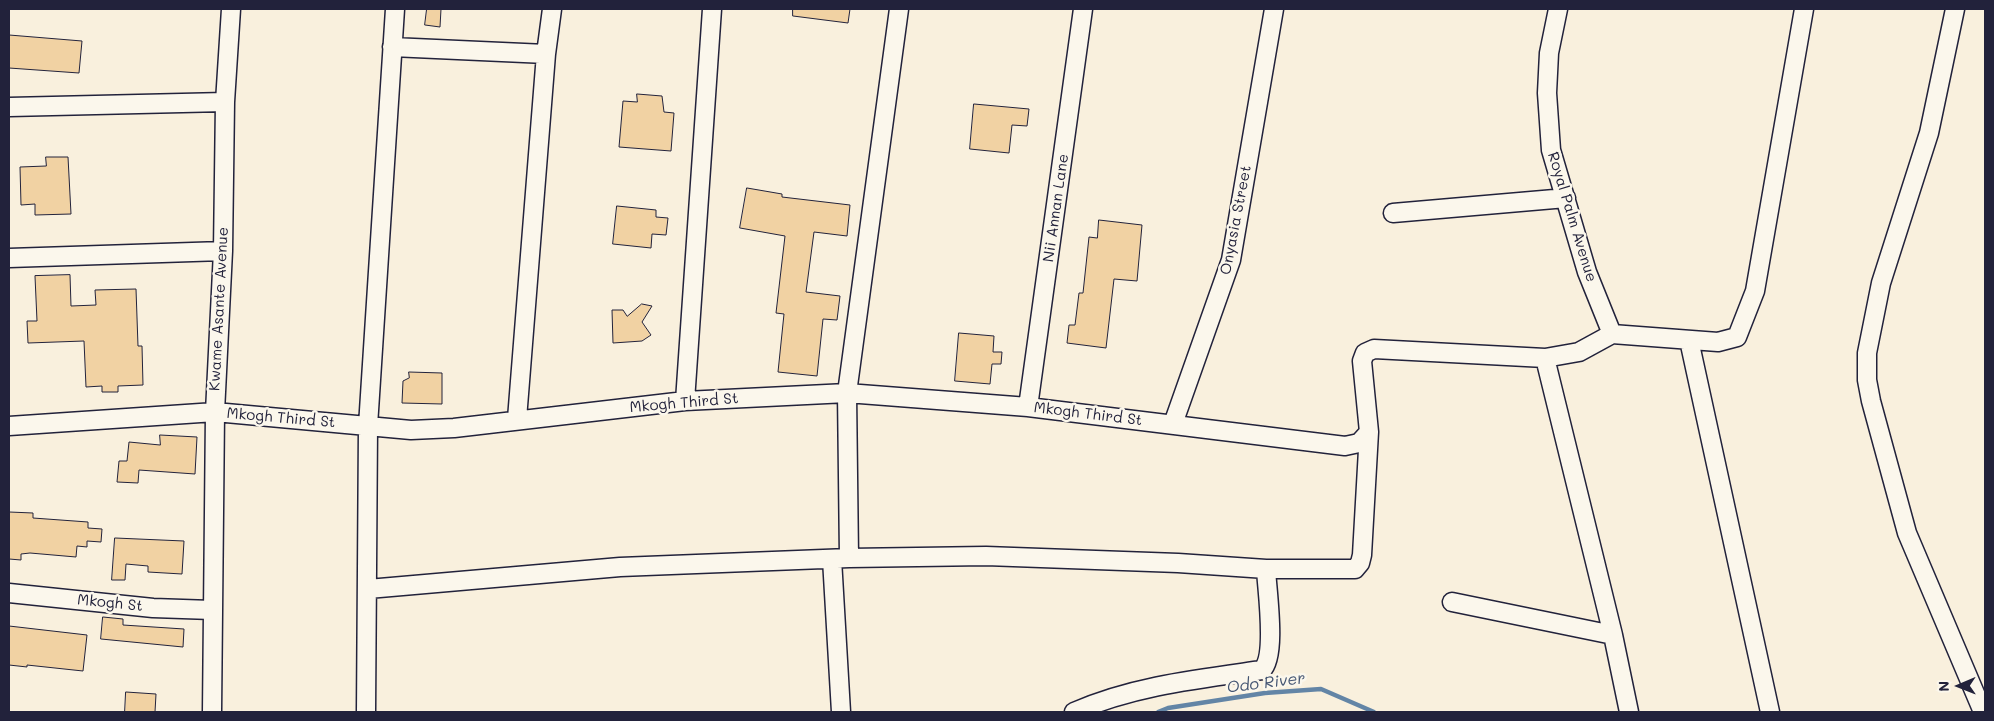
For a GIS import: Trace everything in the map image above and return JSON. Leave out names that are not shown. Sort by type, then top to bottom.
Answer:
[{"type":"street","name":"Kwame Asante Avenue","points":[[212,712],[215,412],[223,251],[226,102],[231,9]]},
{"type":"street","points":[[366,712],[368,426],[395,9]]},
{"type":"street","points":[[516,419],[546,54],[552,9]]},
{"type":"street","points":[[685,401],[712,9]]},
{"type":"street","points":[[841,712],[840,558],[848,393],[899,9]]},
{"type":"street","name":"Nii Annan Lane","points":[[1028,407],[1083,9]]},
{"type":"street","name":"Onyasia Street","points":[[1174,424],[1231,260],[1274,9]]},
{"type":"street","name":"Royal Palm Avenue","points":[[1558,9],[1549,53],[1547,93],[1551,150],[1588,272],[1612,334]]},
{"type":"street","points":[[368,588],[620,567],[840,558],[986,556],[1266,568],[1355,569],[1360,563],[1364,437],[1362,361],[1365,352],[1374,350],[1545,358],[1579,352],[1612,334],[1718,342],[1737,337],[1752,300],[1756,281],[1804,9]]},
{"type":"street","points":[[1955,9],[1929,133],[1881,283],[1867,353],[1867,380],[1907,533],[1983,712]]},
{"type":"street","points":[[392,47],[546,54]]},
{"type":"street","points":[[9,107],[226,102]]},
{"type":"street","points":[[1393,212],[1566,198]]},
{"type":"street","points":[[9,258],[223,251]]},
{"type":"street","points":[[1689,340],[1770,712]]},
{"type":"street","points":[[1545,358],[1613,635],[1629,712]]},
{"type":"street","name":"Mkogh Third St","points":[[9,426],[215,412],[420,430],[454,428],[516,419],[685,401],[848,393],[1028,407],[1345,446],[1364,437]]},
{"type":"street","points":[[1074,712],[1096,702],[1129,692],[1196,679],[1262,670],[1268,661],[1271,645],[1266,568]]},
{"type":"street","name":"Mkogh St","points":[[9,592],[153,608],[212,610]]},
{"type":"street","points":[[1452,602],[1613,635]]},
{"type":"building","points":[[427,9],[441,9],[440,27],[425,25]]},
{"type":"building","points":[[793,9],[850,9],[848,23],[793,16]]},
{"type":"building","points":[[9,35],[82,41],[79,73],[9,68]]},
{"type":"building","points":[[637,94],[662,96],[664,112],[674,113],[671,151],[619,147],[623,101],[637,102]]},
{"type":"building","points":[[974,104],[1029,109],[1027,126],[1012,125],[1009,153],[970,149]]},
{"type":"building","points":[[46,157],[68,157],[71,214],[35,215],[35,204],[21,205],[20,167],[46,166]]},
{"type":"building","points":[[747,188],[782,194],[782,197],[850,205],[847,236],[814,232],[806,292],[840,296],[837,320],[823,319],[817,376],[778,372],[784,314],[776,313],[785,236],[740,228]]},
{"type":"building","points":[[617,206],[656,210],[656,217],[668,218],[666,235],[652,234],[651,248],[613,244]]},
{"type":"building","points":[[1099,220],[1142,225],[1137,281],[1114,279],[1106,348],[1067,343],[1069,325],[1075,325],[1079,293],[1083,293],[1089,237],[1097,238]]},
{"type":"building","points":[[70,275],[71,306],[96,305],[95,290],[136,289],[138,346],[142,346],[143,385],[118,386],[118,392],[102,392],[102,386],[86,387],[84,341],[28,343],[27,321],[37,321],[35,276]]},
{"type":"building","points":[[642,304],[652,306],[642,322],[651,335],[642,341],[613,343],[612,310],[623,310],[627,316]]},
{"type":"building","points":[[959,333],[994,336],[993,352],[1002,352],[1001,364],[992,364],[990,384],[955,381]]},
{"type":"building","points":[[409,372],[442,373],[442,404],[402,403],[403,381],[409,378]]},
{"type":"building","points":[[160,435],[197,437],[195,474],[139,470],[138,483],[117,482],[119,461],[127,461],[129,442],[160,445]]},
{"type":"building","points":[[9,512],[33,513],[33,518],[88,522],[88,528],[102,529],[101,542],[87,541],[87,547],[77,546],[76,557],[30,553],[21,554],[21,560],[9,559]]},
{"type":"building","points":[[115,538],[184,541],[182,574],[148,572],[148,566],[126,564],[125,580],[112,580]]},
{"type":"building","points":[[103,617],[123,619],[123,625],[184,629],[183,647],[101,639]]},
{"type":"building","points":[[9,626],[87,635],[83,671],[9,665]]},
{"type":"building","points":[[126,692],[156,694],[155,712],[125,712]]},
{"type":"waterway","name":"Odo River","points":[[1158,712],[1168,708],[1265,693],[1321,689],[1374,712]]}]
